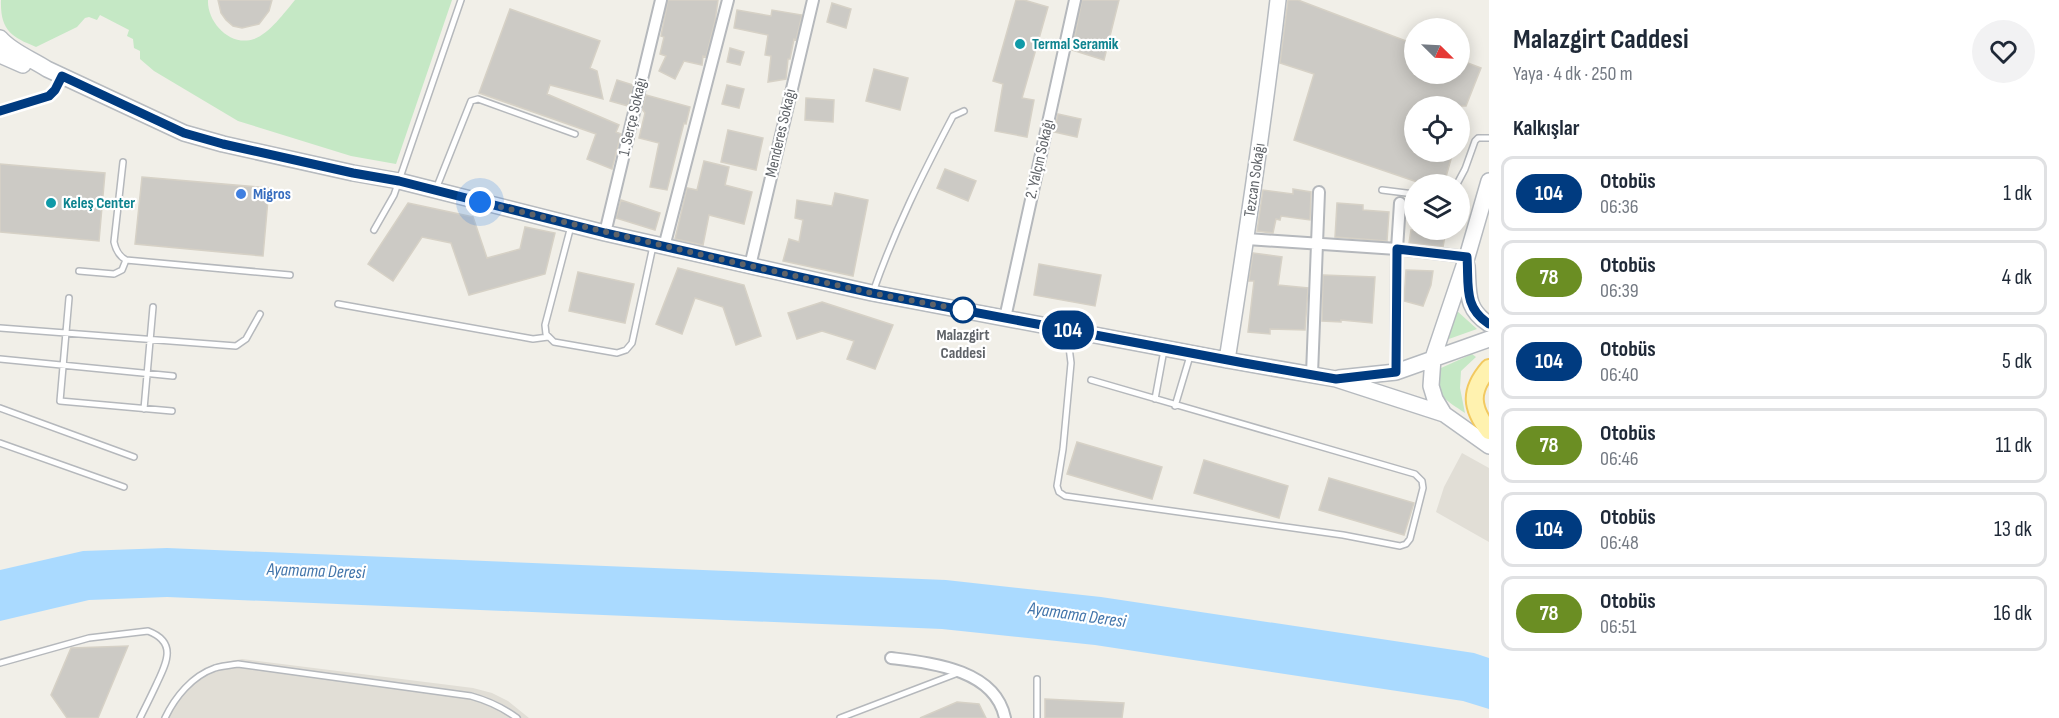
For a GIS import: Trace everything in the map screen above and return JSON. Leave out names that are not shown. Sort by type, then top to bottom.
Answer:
[{"type":"main road","name":"Tezcan Sokağı","points":[[1227,360],[1268,90],[1278,0]]},
{"type":"main road","points":[[0,38],[7,46],[47,69],[184,133],[223,144],[399,181],[571,225],[872,293],[1336,379],[1444,414],[1489,446]]},
{"type":"main road","points":[[0,55],[24,65],[47,69]]},
{"type":"main road","points":[[1444,414],[1435,399],[1431,386],[1433,358],[1467,257],[1489,180]]},
{"type":"main road","points":[[1467,257],[1469,299],[1472,310],[1489,324]]},
{"type":"main road","points":[[1336,379],[1396,372],[1489,339]]},
{"type":"main road","points":[[1489,368],[1475,390],[1474,406],[1489,431]]},
{"type":"street","name":"1. Serçe Sokağı","points":[[605,233],[661,0]]},
{"type":"street","points":[[659,245],[728,0]]},
{"type":"street","name":"Menderes Sokağı","points":[[750,266],[813,0]]},
{"type":"street","name":"2. Yalçın Sokağı","points":[[1005,318],[1075,0]]},
{"type":"street","points":[[1312,374],[1319,192]]},
{"type":"street","points":[[1396,372],[1397,249],[1400,203]]},
{"type":"street","points":[[1246,239],[1397,249],[1467,257]]},
{"type":"street","points":[[891,658],[931,663],[963,672],[987,687],[1003,709],[1005,718]]},
{"type":"lane","points":[[374,230],[394,195],[461,0]]},
{"type":"lane","points":[[0,111],[49,96],[62,76]]},
{"type":"lane","points":[[435,190],[471,101],[478,99],[575,134]]},
{"type":"lane","points":[[872,293],[912,194],[953,116],[964,111]]},
{"type":"lane","points":[[1462,174],[1475,141],[1478,138],[1489,138]]},
{"type":"lane","points":[[123,162],[114,242],[117,253],[126,260],[290,275]]},
{"type":"lane","points":[[1382,190],[1404,193]]},
{"type":"lane","points":[[571,225],[545,325],[548,337],[554,342],[617,353],[630,347],[659,245]]},
{"type":"lane","points":[[79,271],[119,273],[125,267],[126,260]]},
{"type":"lane","points":[[69,298],[60,401],[172,411]]},
{"type":"lane","points":[[338,304],[533,339],[548,337]]},
{"type":"lane","points":[[144,409],[153,307]]},
{"type":"lane","points":[[0,328],[236,346],[246,339],[260,314]]},
{"type":"lane","points":[[1066,330],[1071,363],[1057,486],[1059,492],[1065,496],[1343,535],[1400,546],[1406,544],[1410,539],[1424,488],[1422,481],[1415,474],[1091,380]]},
{"type":"lane","points":[[1155,399],[1164,348]]},
{"type":"lane","points":[[1175,406],[1191,353]]},
{"type":"lane","points":[[0,359],[173,376]]},
{"type":"lane","points":[[0,408],[134,457]]},
{"type":"lane","points":[[0,443],[124,487]]},
{"type":"lane","points":[[0,663],[89,638],[153,633],[165,644],[168,655],[141,718]]},
{"type":"lane","points":[[165,718],[178,696],[194,681],[214,669],[238,664],[471,696],[504,708],[517,718]]},
{"type":"lane","points":[[840,718],[963,672]]},
{"type":"lane","points":[[1037,679],[1037,718]]},
{"type":"shaded area","points":[[1462,453],[1489,468],[1489,542],[1436,512],[1444,487]]},
{"type":"shaded area","points":[[242,659],[473,688],[492,693],[508,701],[529,718],[162,718],[174,696],[192,677],[215,664]]},
{"type":"green space","points":[[1,0],[208,0],[211,16],[222,31],[245,41],[266,32],[295,0],[452,0],[396,164],[351,156],[238,121],[154,71],[140,59],[140,51],[134,48],[133,39],[127,36],[129,30],[100,15],[97,20],[85,18],[77,27],[36,47],[20,40],[9,31],[3,19]]},
{"type":"green space","points":[[1456,310],[1477,329],[1446,340]]},
{"type":"green space","points":[[1472,354],[1476,357],[1461,371],[1460,388],[1465,413],[1445,398],[1439,389],[1435,375],[1441,368]]},
{"type":"water","name":"Ayamama Deresi","points":[[167,548],[946,580],[1101,597],[1474,653],[1489,658],[1489,709],[1463,701],[1095,645],[942,629],[167,597],[89,600],[0,621],[0,570],[83,551]]},
{"type":"building","points":[[218,0],[272,0],[269,11],[259,24],[242,28],[233,26],[226,20],[221,13]]},
{"type":"building","points":[[668,0],[718,0],[715,21],[702,65],[684,61],[675,79],[659,71],[666,56],[660,54]]},
{"type":"building","name":"Termal Seramik","points":[[1016,0],[1048,7],[1022,98],[1034,100],[1027,137],[995,131],[1003,84],[993,81]]},
{"type":"building","name":"Termal Seramik","points":[[1082,0],[1119,0],[1104,60],[1072,50]]},
{"type":"building","points":[[1288,0],[1298,0],[1404,40],[1404,84],[1470,84],[1470,64],[1481,68],[1470,96],[1404,96],[1404,162],[1450,162],[1447,174],[1404,174],[1404,178],[1294,140],[1314,74],[1280,63]]},
{"type":"building","points":[[832,3],[851,9],[846,28],[827,22]]},
{"type":"building","points":[[510,9],[600,41],[590,68],[597,71],[603,99],[550,85],[547,94],[619,125],[616,132],[621,134],[612,169],[587,159],[596,134],[479,93]]},
{"type":"building","points":[[737,10],[771,16],[772,10],[802,15],[790,59],[788,59],[786,79],[768,82],[771,56],[765,55],[768,35],[734,28]]},
{"type":"building","points":[[730,48],[744,52],[740,65],[727,62]]},
{"type":"building","points":[[874,69],[908,78],[900,110],[866,101]]},
{"type":"building","points":[[617,80],[633,85],[628,106],[610,101]]},
{"type":"building","points":[[727,85],[744,89],[739,108],[722,104]]},
{"type":"building","points":[[646,95],[690,107],[667,190],[650,187],[659,143],[639,138],[645,113],[642,109]]},
{"type":"building","points":[[806,98],[834,100],[833,122],[805,120]]},
{"type":"building","points":[[1058,114],[1081,119],[1077,137],[1054,132]]},
{"type":"building","points":[[728,130],[763,138],[756,170],[721,162]]},
{"type":"building","points":[[704,161],[729,167],[725,185],[752,192],[744,224],[709,215],[703,245],[675,239],[687,188],[697,190]]},
{"type":"building","name":"Keleş Center","points":[[0,164],[105,173],[99,241],[0,232]]},
{"type":"building","points":[[945,169],[976,181],[968,201],[937,188]]},
{"type":"building","points":[[142,177],[269,188],[263,256],[135,244]]},
{"type":"building","points":[[1293,189],[1311,192],[1310,220],[1281,216],[1280,220],[1276,219],[1273,233],[1257,231],[1263,190],[1293,194]]},
{"type":"building","points":[[835,193],[868,200],[853,276],[783,261],[789,239],[799,242],[803,220],[795,218],[797,200],[832,206]]},
{"type":"building","points":[[621,200],[660,213],[655,230],[616,218]]},
{"type":"building","points":[[408,203],[473,217],[487,258],[520,249],[525,227],[555,233],[545,274],[469,295],[451,243],[422,237],[393,281],[368,264]]},
{"type":"building","points":[[1337,203],[1363,205],[1363,210],[1389,212],[1387,241],[1335,237]]},
{"type":"building","points":[[1409,240],[1444,240],[1443,247],[1409,243]]},
{"type":"building","points":[[1253,253],[1282,257],[1278,285],[1308,288],[1305,330],[1270,329],[1270,334],[1248,332],[1254,281],[1249,281]]},
{"type":"building","points":[[1039,264],[1101,275],[1095,306],[1034,295]]},
{"type":"building","points":[[678,268],[744,285],[761,336],[736,345],[723,307],[695,298],[682,334],[656,324]]},
{"type":"building","points":[[1406,270],[1433,271],[1431,285],[1423,306],[1404,301]]},
{"type":"building","points":[[578,272],[634,284],[625,323],[569,311]]},
{"type":"building","points":[[1323,275],[1375,277],[1372,323],[1322,321]]},
{"type":"building","points":[[822,302],[893,325],[875,369],[847,359],[854,341],[822,331],[797,339],[788,313]]},
{"type":"building","points":[[1077,442],[1162,467],[1152,499],[1067,474]]},
{"type":"building","points":[[1204,460],[1288,486],[1279,518],[1194,493]]},
{"type":"building","points":[[1329,478],[1414,503],[1404,535],[1319,510]]},
{"type":"building","points":[[128,646],[98,718],[67,718],[51,695],[71,648]]},
{"type":"building","points":[[1045,699],[1124,703],[1122,718],[1045,718]]},
{"type":"building","points":[[957,702],[979,704],[986,718],[920,718]]},
{"type":"bus line","name":"104","points":[[0,111],[49,96],[62,76],[184,133],[223,144],[399,181],[605,233],[872,293],[1336,379],[1396,372],[1397,249],[1467,257],[1469,299],[1472,310],[1489,324]]},
{"type":"place","name":"Termal Seramik","points":[[1020,44]]},
{"type":"place","name":"Migros","points":[[241,194]]},
{"type":"place","name":"Keleş Center","points":[[51,203]]},
{"type":"place","name":"Malazgirt Caddesi","points":[[963,310]]},
{"type":"route","points":[[480,202],[728,261],[872,293],[963,310]]}]
